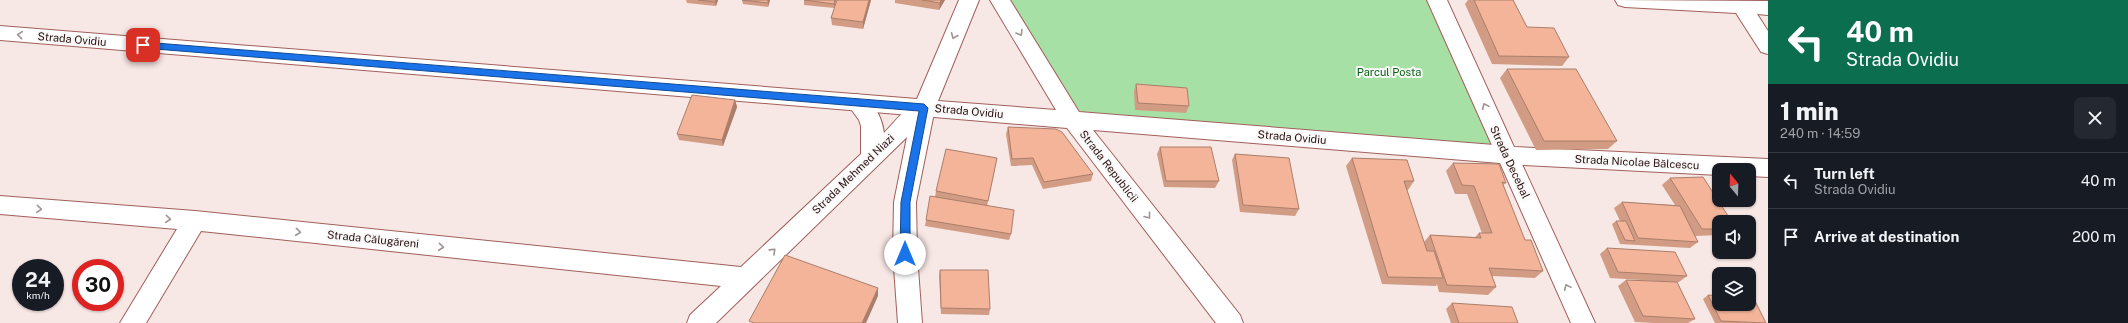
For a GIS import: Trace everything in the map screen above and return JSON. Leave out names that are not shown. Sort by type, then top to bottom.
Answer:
[{"type":"main road","name":"Strada Mehmed Niazi","points":[[699,323],[872,155],[924,108],[969,0]]},
{"type":"main road","name":"Strada Republicii","points":[[1000,0],[1072,120],[1231,323]]},
{"type":"main road","name":"Strada Decebal","points":[[1437,0],[1584,323]]},
{"type":"main road","points":[[1625,0],[1740,3],[1768,8]]},
{"type":"main road","points":[[1740,3],[1768,48]]},
{"type":"main road","name":"Strada Ovidiu","points":[[0,33],[1507,155]]},
{"type":"main road","points":[[857,102],[872,122],[874,134],[872,155]]},
{"type":"main road","points":[[910,323],[905,254],[906,202],[924,108]]},
{"type":"main road","name":"Strada Nicolae Bălcescu","points":[[1507,155],[1768,168]]},
{"type":"main road","name":"Strada Călugăreni","points":[[0,206],[196,221],[745,278]]},
{"type":"main road","points":[[132,323],[196,221]]},
{"type":"green space","name":"Parcul Posta","points":[[1000,0],[1437,0],[1507,155],[1072,119]]},
{"type":"building","points":[[698,0],[716,0],[715,2]]},
{"type":"building","points":[[742,0],[768,0],[768,3]]},
{"type":"building","points":[[804,0],[835,0],[834,4]]},
{"type":"building","points":[[837,0],[869,0],[863,22],[831,18]]},
{"type":"building","points":[[922,0],[941,0],[940,3]]},
{"type":"building","points":[[1474,0],[1513,0],[1527,27],[1554,28],[1569,57],[1499,56]]},
{"type":"building","points":[[1507,69],[1576,69],[1617,141],[1544,141]]},
{"type":"building","points":[[1136,84],[1187,88],[1189,106],[1138,103]]},
{"type":"building","points":[[692,95],[735,100],[722,140],[677,134]]},
{"type":"building","points":[[1008,127],[1056,129],[1062,132],[1093,174],[1044,182],[1033,158],[1012,159]]},
{"type":"building","points":[[1160,147],[1211,147],[1219,181],[1166,181]]},
{"type":"building","points":[[946,149],[997,158],[988,201],[936,191]]},
{"type":"building","points":[[1235,154],[1289,158],[1299,209],[1243,205]]},
{"type":"building","points":[[1352,158],[1407,160],[1414,181],[1404,181],[1427,251],[1434,251],[1443,278],[1388,277]]},
{"type":"building","points":[[1453,163],[1499,164],[1506,183],[1502,182],[1525,240],[1531,240],[1543,271],[1489,268],[1496,287],[1447,285],[1430,235],[1481,238],[1479,233],[1492,233],[1474,186],[1462,185]]},
{"type":"building","points":[[1703,177],[1712,191],[1712,207],[1722,207],[1727,215],[1712,215],[1712,229],[1702,229],[1670,178]]},
{"type":"building","points":[[930,196],[1014,210],[1011,234],[926,220]]},
{"type":"building","points":[[1622,202],[1680,206],[1698,242],[1638,238]]},
{"type":"building","points":[[1616,221],[1626,221],[1635,241],[1625,240]]},
{"type":"building","points":[[1607,248],[1675,252],[1687,276],[1618,272]]},
{"type":"building","points":[[785,255],[878,288],[862,323],[754,323],[749,321]]},
{"type":"building","points":[[940,270],[988,270],[990,309],[941,308]]},
{"type":"building","points":[[1626,280],[1677,282],[1695,319],[1643,316]]},
{"type":"building","points":[[1708,295],[1712,295],[1712,303]]},
{"type":"building","points":[[1452,303],[1512,307],[1518,323],[1459,323]]},
{"type":"building","points":[[1756,303],[1766,323],[1721,321],[1716,311],[1756,311]]},
{"type":"route","points":[[143,45],[924,108],[906,202],[905,254]]}]
